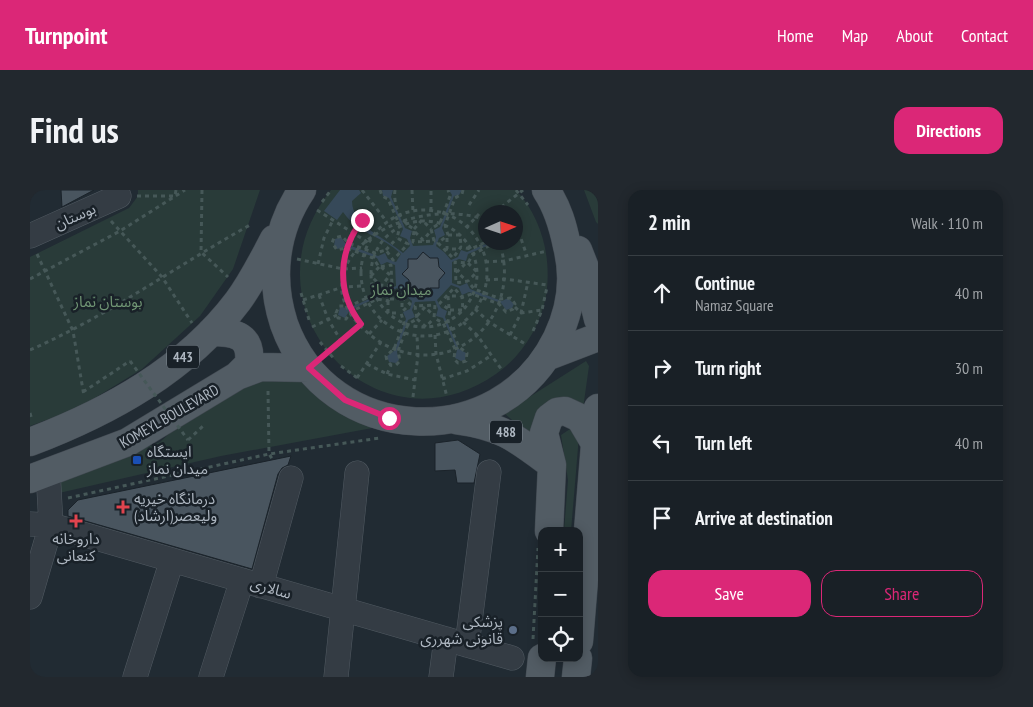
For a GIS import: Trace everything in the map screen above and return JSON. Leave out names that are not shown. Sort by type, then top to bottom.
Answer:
[{"type":"main road","points":[[538,199],[598,245]]},
{"type":"main road","points":[[302,203],[295,259],[276,286],[282,316],[293,344],[318,360],[345,400],[373,414],[404,421],[428,422],[448,402],[483,410],[512,393],[525,382],[532,349],[560,332],[568,304],[572,275],[551,249],[561,218]]},
{"type":"main road","name":"443","points":[[30,442],[112,406],[161,376],[202,328],[239,300],[302,203]]},
{"type":"main road","points":[[561,218],[587,273],[598,319]]},
{"type":"main road","points":[[202,328],[233,332],[242,336],[247,346],[249,364],[237,376]]},
{"type":"main road","points":[[532,349],[598,337]]},
{"type":"main road","name":"KOMEYL BOULEVARD","points":[[39,475],[128,442],[237,376],[261,367],[318,360]]},
{"type":"main road","name":"488","points":[[448,402],[483,423],[502,430],[552,465]]},
{"type":"main road","points":[[581,617],[598,408]]},
{"type":"main road","points":[[549,527],[552,465],[544,433],[549,418],[557,412],[565,411],[580,418],[596,445]]},
{"type":"main road","points":[[540,677],[542,662]]},
{"type":"main road","points":[[576,677],[578,662]]},
{"type":"street","name":"بوستان","points":[[32,243],[96,206],[119,196]]},
{"type":"street","points":[[441,677],[456,642],[489,472]]},
{"type":"street","points":[[336,677],[357,473]]},
{"type":"street","points":[[30,597],[41,525],[39,475]]},
{"type":"street","points":[[212,677],[252,583],[291,478]]},
{"type":"street","name":"سالاری","points":[[41,525],[172,560],[512,658]]},
{"type":"street","points":[[135,677],[172,560]]},
{"type":"path","points":[[176,190],[176,196]]},
{"type":"path","points":[[30,280],[120,231],[185,190]]},
{"type":"path","points":[[202,190],[201,252],[228,277]]},
{"type":"path","points":[[302,203],[331,190]]},
{"type":"path","points":[[362,190],[388,222]]},
{"type":"path","points":[[333,241],[336,236],[342,236],[348,243],[375,253],[386,250],[391,245],[397,238],[400,226],[388,199],[382,196],[380,190]]},
{"type":"path","points":[[395,190],[393,197],[405,224],[423,240]]},
{"type":"path","points":[[423,240],[440,223],[450,196],[448,190]]},
{"type":"path","points":[[447,249],[445,225],[455,198],[462,194],[463,190]]},
{"type":"path","points":[[469,205],[479,190]]},
{"type":"path","points":[[504,205],[517,192],[524,190]]},
{"type":"path","points":[[412,191],[414,212]]},
{"type":"path","points":[[406,193],[412,191],[437,192]]},
{"type":"path","points":[[430,191],[431,211]]},
{"type":"path","points":[[517,192],[538,199]]},
{"type":"path","points":[[444,194],[469,205],[478,213]]},
{"type":"path","points":[[369,212],[388,199],[400,195]]},
{"type":"path","points":[[119,196],[176,196]]},
{"type":"path","points":[[302,203],[369,243]]},
{"type":"path","points":[[96,206],[162,277],[202,328]]},
{"type":"path","points":[[457,272],[473,254],[482,250],[486,280],[482,298],[475,310],[463,322],[452,330],[435,335],[417,336],[400,332],[382,320],[366,298],[362,286],[364,255],[369,243],[376,233],[388,222],[401,215],[431,211],[444,214],[466,228],[478,244]]},
{"type":"path","points":[[466,228],[478,215]]},
{"type":"path","points":[[318,264],[324,238],[333,220]]},
{"type":"path","points":[[422,220],[431,230],[434,241]]},
{"type":"path","points":[[412,242],[414,230],[422,220]]},
{"type":"path","points":[[422,220],[440,223],[460,234],[471,249],[477,272],[474,289],[463,310],[448,321],[426,327],[404,323],[388,313],[375,294],[371,276],[373,258],[386,238],[400,226],[422,220]]},
{"type":"path","points":[[30,350],[73,332],[201,252],[250,224]]},
{"type":"path","points":[[344,255],[356,228]]},
{"type":"path","points":[[438,243],[447,236],[460,234]]},
{"type":"path","points":[[453,258],[460,248],[460,234]]},
{"type":"path","points":[[324,238],[333,241]]},
{"type":"path","points":[[397,238],[408,244]]},
{"type":"path","points":[[423,240],[434,241],[447,249],[453,258],[457,272],[456,283],[448,296],[440,303],[425,307],[415,306],[402,299],[392,286],[390,276],[391,265],[399,251],[408,244],[423,240]]},
{"type":"path","points":[[333,241],[336,250],[346,248],[373,258],[390,276]]},
{"type":"path","points":[[32,243],[73,332],[85,404]]},
{"type":"path","points":[[447,249],[471,249],[478,246]]},
{"type":"path","points":[[523,246],[527,256]]},
{"type":"path","points":[[485,262],[504,262],[551,249]]},
{"type":"path","points":[[386,250],[393,260]]},
{"type":"path","points":[[343,262],[344,287],[350,306],[369,334],[398,351],[436,354],[459,347],[477,335],[489,322],[501,299],[505,279],[501,250]]},
{"type":"path","points":[[295,259],[342,269],[362,268]]},
{"type":"path","points":[[455,262],[466,263],[477,272]]},
{"type":"path","points":[[371,276],[380,267],[391,265]]},
{"type":"path","points":[[457,272],[474,289],[501,299],[511,298],[515,307],[521,313]]},
{"type":"path","points":[[456,283],[467,280],[477,272]]},
{"type":"path","points":[[371,276],[381,285],[392,286]]},
{"type":"path","points":[[390,276],[375,294],[350,306],[339,306],[336,310],[337,315],[340,319],[346,319],[352,311],[378,299],[402,299]]},
{"type":"path","points":[[475,310],[489,322],[532,349],[548,278]]},
{"type":"path","points":[[486,280],[505,279],[547,285]]},
{"type":"path","points":[[510,335],[521,313],[528,282]]},
{"type":"path","points":[[300,284],[303,300],[315,332]]},
{"type":"path","points":[[303,300],[344,287],[362,286]]},
{"type":"path","points":[[454,288],[461,297],[463,310]]},
{"type":"path","points":[[388,313],[389,300],[395,290]]},
{"type":"path","points":[[319,294],[328,320],[341,341]]},
{"type":"path","points":[[448,296],[461,297],[472,294],[499,304],[506,312],[511,311],[515,307]]},
{"type":"path","points":[[448,296],[448,321],[459,347],[467,353],[467,358],[463,362]]},
{"type":"path","points":[[391,365],[387,361],[386,356],[394,349],[404,323],[401,311],[402,299]]},
{"type":"path","points":[[440,303],[449,309],[463,310]]},
{"type":"path","points":[[388,313],[401,311],[410,304]]},
{"type":"path","points":[[426,327],[434,316],[435,305]]},
{"type":"path","points":[[415,306],[417,317],[426,327]]},
{"type":"path","points":[[425,307],[443,323],[455,349],[454,359],[458,362],[463,362]]},
{"type":"path","points":[[391,365],[396,365],[400,361],[398,351],[408,324],[425,307]]},
{"type":"path","points":[[521,313],[542,310]]},
{"type":"path","points":[[312,327],[337,315]]},
{"type":"path","points":[[369,334],[382,320]]},
{"type":"path","points":[[463,322],[477,335],[502,370]]},
{"type":"path","points":[[318,360],[361,324]]},
{"type":"path","points":[[435,335],[436,354],[448,402]]},
{"type":"path","points":[[417,336],[418,354],[412,397],[420,398]]},
{"type":"path","points":[[318,338],[318,360]]},
{"type":"path","points":[[357,378],[381,342]]},
{"type":"path","points":[[442,379],[467,370],[492,355]]},
{"type":"path","points":[[318,360],[364,382]]},
{"type":"path","points":[[83,392],[130,361],[188,440],[203,426]]},
{"type":"path","points":[[463,362],[467,370]]},
{"type":"path","points":[[367,364],[387,374],[415,380]]},
{"type":"path","points":[[495,375],[508,364]]},
{"type":"path","points":[[387,374],[391,365]]},
{"type":"path","points":[[268,391],[269,454],[273,460]]},
{"type":"green space","name":"بوستان نماز","points":[[138,190],[260,190],[233,269],[200,316],[142,369],[77,409],[30,426],[30,257],[129,208],[138,196]]},
{"type":"green space","name":"میدان نماز","points":[[331,190],[516,190],[533,213],[543,239],[548,267],[548,282],[543,308],[529,340],[522,350],[496,374],[450,395],[406,397],[366,384],[333,357],[310,322],[300,280],[306,235]]},
{"type":"green space","points":[[584,190],[598,190],[598,224],[596,222]]},
{"type":"green space","points":[[586,361],[589,366],[582,416],[578,410],[539,443],[504,413],[506,409],[520,403]]},
{"type":"green space","points":[[296,376],[336,407],[383,426],[221,456],[59,493],[58,481],[160,442],[204,402],[260,377]]},
{"type":"green space","points":[[570,429],[578,440],[571,527],[564,527],[568,480],[561,435]]},
{"type":"water","points":[[340,190],[359,190],[361,193],[352,201],[353,210],[358,218],[371,231],[403,253],[410,246],[407,239],[400,236],[403,229],[389,198],[383,196],[382,190],[393,190],[391,197],[405,228],[412,231],[410,238],[413,246],[433,245],[436,237],[434,230],[440,227],[452,195],[449,190],[462,190],[459,195],[454,196],[442,228],[445,235],[439,238],[436,246],[451,260],[458,257],[461,250],[467,252],[478,247],[478,250],[468,254],[466,261],[459,259],[452,262],[452,283],[460,286],[467,283],[470,289],[502,301],[508,298],[514,304],[512,308],[506,310],[501,303],[469,292],[462,295],[459,288],[451,285],[437,300],[441,308],[447,311],[445,317],[459,349],[466,353],[465,360],[461,361],[455,358],[457,350],[443,318],[436,316],[438,309],[435,301],[415,302],[412,310],[415,317],[408,320],[397,352],[399,360],[396,363],[389,362],[387,356],[394,351],[406,319],[403,312],[410,309],[412,301],[397,288],[390,292],[388,298],[381,296],[350,310],[345,318],[338,315],[340,307],[349,308],[380,294],[382,287],[389,289],[396,286],[395,265],[387,262],[381,265],[377,258],[345,247],[337,249],[334,246],[335,239],[341,237],[346,244],[378,256],[385,253],[388,259],[396,262],[401,254],[357,226],[343,212],[337,220],[324,211]],"holes":[[[423,252],[430,258],[438,258],[439,288],[430,288],[424,295],[418,289],[409,289],[409,280],[402,274],[408,268],[408,259],[417,259]]]},
{"type":"building","points":[[61,190],[94,190],[62,207]]},
{"type":"building","points":[[423,252],[430,258],[438,258],[439,267],[445,273],[439,280],[439,288],[430,288],[424,295],[418,289],[409,289],[409,280],[402,274],[408,268],[408,259],[417,259]]},
{"type":"building","points":[[458,440],[480,454],[474,483],[457,483],[455,470],[435,471],[435,443]]},
{"type":"building","points":[[291,456],[288,465],[282,468],[278,474],[252,569],[68,516],[68,510],[78,500]]},
{"type":"place","name":"ایستگاه میدان نماز","points":[[137,460]]},
{"type":"place","name":"درمانگاه خیریه ولیعصر(ارشاد)","points":[[123,507]]},
{"type":"place","name":"داروخانه کنعانی","points":[[76,521]]},
{"type":"place","name":"پزشکی قانونی شهرری","points":[[513,630]]},
{"type":"route","points":[[362,220],[348,243],[342,269],[347,300],[361,324],[309,368],[332,391],[345,400],[373,414],[389,418]]}]
